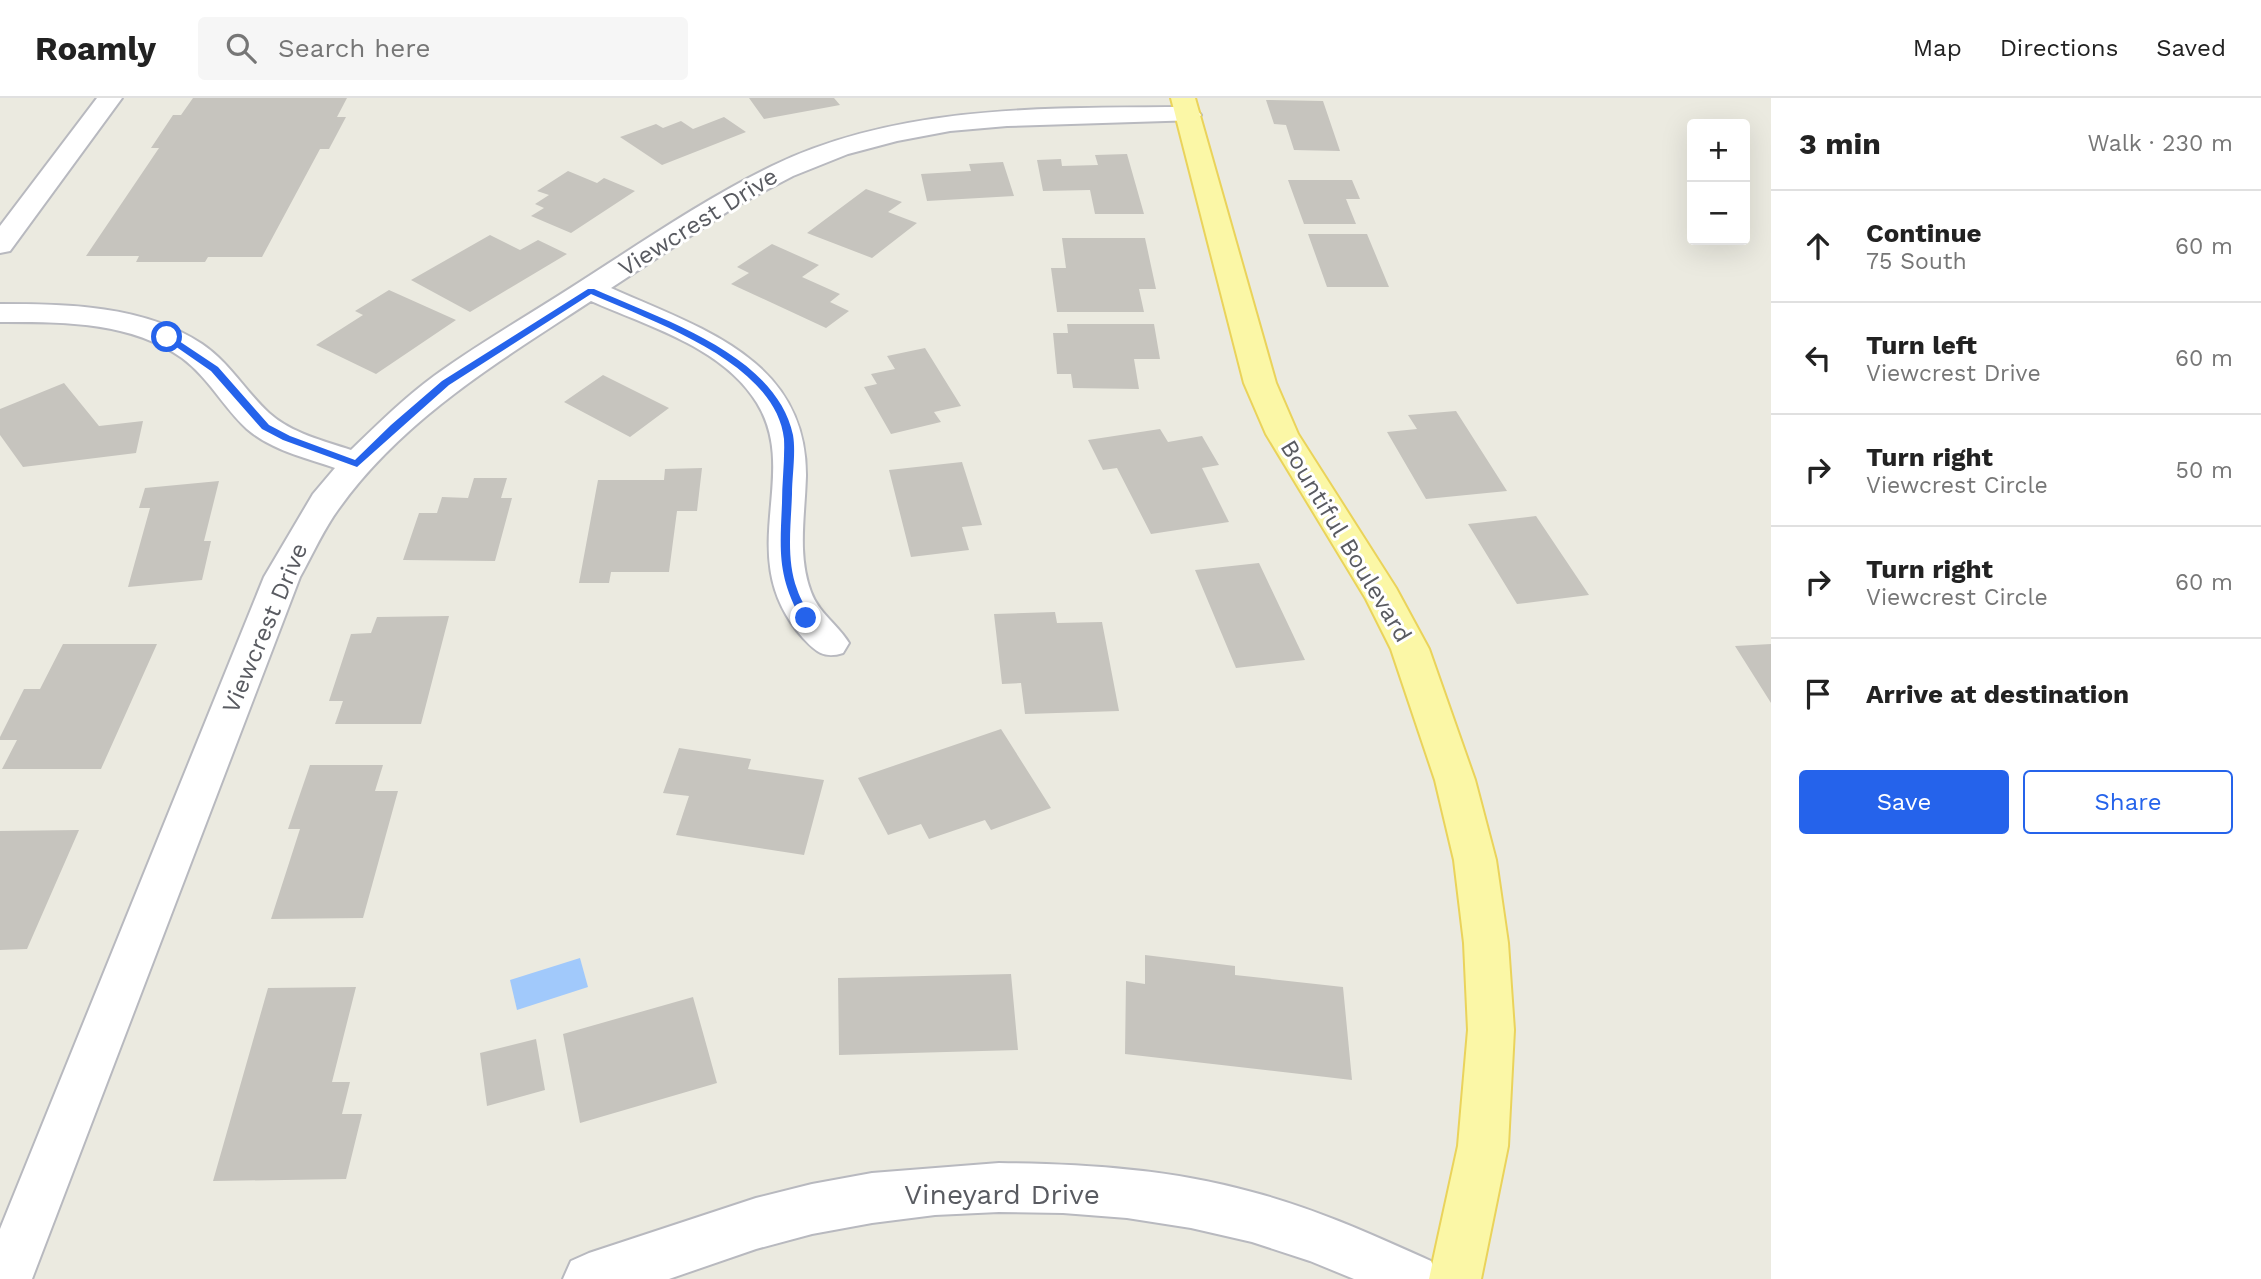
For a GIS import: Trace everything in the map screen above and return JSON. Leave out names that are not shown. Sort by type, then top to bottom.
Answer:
[{"type":"main road","name":"Bountiful Boulevard","points":[[1185,107],[1260,383],[1282,434],[1382,597],[1410,649],[1455,780],[1475,860],[1486,943],[1491,1030],[1483,1146],[1455,1279]]},
{"type":"street","points":[[0,245],[110,98]]},
{"type":"street","name":"Viewcrest Drive","points":[[6,1279],[282,577],[325,502],[357,464],[394,427],[445,383],[748,187],[793,164],[845,145],[905,130],[979,120],[1185,107]]},
{"type":"street","points":[[591,290],[698,339],[727,356],[751,375],[769,395],[782,416],[788,438],[785,563],[792,590],[806,618],[830,643]]},
{"type":"street","points":[[0,313],[98,317],[122,321],[167,337],[215,369],[265,427],[286,438],[357,464]]},
{"type":"street","name":"Vineyard Drive","points":[[589,1279],[742,1228],[811,1209],[883,1195],[962,1189],[1034,1188],[1176,1201],[1241,1215],[1309,1235],[1413,1279]]},
{"type":"water","points":[[580,958],[588,987],[517,1010],[510,980]]},
{"type":"building","points":[[193,98],[347,98],[337,117],[346,117],[329,149],[320,149],[262,257],[208,257],[205,262],[136,262],[139,256],[86,256],[159,148],[151,148],[173,115],[181,115]]},
{"type":"building","points":[[749,98],[834,98],[840,105],[764,119]]},
{"type":"building","points":[[1266,100],[1323,101],[1340,151],[1294,150],[1286,125],[1274,124]]},
{"type":"building","points":[[724,117],[746,132],[662,165],[620,137],[656,124],[663,128],[681,121],[693,129]]},
{"type":"building","points":[[1127,154],[1144,214],[1095,214],[1090,190],[1043,191],[1037,160],[1061,159],[1062,166],[1098,165],[1095,155]]},
{"type":"building","points":[[1003,162],[1014,196],[927,201],[921,174],[971,171],[969,164]]},
{"type":"building","points":[[568,171],[597,183],[604,178],[635,191],[571,233],[531,216],[544,208],[535,204],[549,195],[537,191]]},
{"type":"building","points":[[1288,180],[1352,180],[1360,199],[1346,199],[1356,224],[1304,224]]},
{"type":"building","points":[[866,189],[902,202],[888,212],[917,223],[872,258],[807,233]]},
{"type":"building","points":[[1308,234],[1367,234],[1389,287],[1327,287]]},
{"type":"building","points":[[490,235],[520,250],[538,240],[567,254],[470,312],[411,280]]},
{"type":"building","points":[[1062,238],[1145,238],[1156,289],[1139,289],[1144,312],[1057,312],[1051,268],[1066,268]]},
{"type":"building","points":[[772,244],[819,265],[802,277],[840,294],[830,302],[849,311],[826,328],[731,284],[749,273],[737,267]]},
{"type":"building","points":[[389,290],[456,320],[376,374],[316,345],[363,315],[355,311]]},
{"type":"building","points":[[1067,324],[1154,324],[1160,359],[1134,359],[1139,389],[1073,388],[1071,374],[1057,374],[1053,333],[1068,333]]},
{"type":"building","points":[[925,348],[961,406],[934,412],[941,422],[891,434],[864,387],[877,384],[871,374],[895,369],[887,356]]},
{"type":"building","points":[[603,375],[669,408],[630,437],[564,402]]},
{"type":"building","points":[[64,383],[99,426],[143,421],[136,453],[23,467],[0,435],[0,409]]},
{"type":"building","points":[[1456,411],[1507,491],[1426,499],[1387,432],[1417,429],[1408,415]]},
{"type":"building","points":[[1160,429],[1168,442],[1202,436],[1219,465],[1202,468],[1229,522],[1151,534],[1117,468],[1103,470],[1088,440]]},
{"type":"building","points":[[962,462],[982,525],[962,527],[969,550],[911,557],[889,470]]},
{"type":"building","points":[[702,468],[697,511],[677,511],[669,572],[611,572],[609,583],[579,583],[598,480],[664,480],[665,469]]},
{"type":"building","points":[[474,478],[507,478],[501,498],[512,498],[495,561],[403,560],[419,513],[437,513],[442,497],[468,498]]},
{"type":"building","points":[[219,481],[204,541],[211,541],[202,580],[128,587],[150,508],[139,508],[145,488]]},
{"type":"building","points":[[1536,516],[1589,595],[1517,604],[1468,524]]},
{"type":"building","points":[[1259,563],[1305,660],[1236,668],[1195,570]]},
{"type":"building","points":[[1055,612],[1057,623],[1102,622],[1119,711],[1025,714],[1021,683],[1002,684],[994,614]]},
{"type":"building","points":[[449,616],[421,724],[335,724],[343,701],[329,701],[351,634],[371,633],[377,617]]},
{"type":"building","points":[[63,644],[157,644],[101,769],[2,769],[17,740],[0,740],[0,737],[24,689],[40,689]]},
{"type":"building","points":[[1771,644],[1771,703],[1735,646]]},
{"type":"building","points":[[1001,729],[1051,808],[991,830],[985,820],[929,839],[921,824],[888,835],[858,778]]},
{"type":"building","points":[[679,748],[751,759],[748,769],[824,780],[804,855],[676,835],[689,796],[663,793]]},
{"type":"building","points":[[310,765],[383,765],[375,791],[398,791],[363,918],[271,919],[300,829],[288,829]]},
{"type":"building","points":[[79,830],[27,949],[0,950],[0,831]]},
{"type":"building","points":[[1145,955],[1235,966],[1235,975],[1343,987],[1352,1080],[1125,1054],[1126,981],[1145,984]]},
{"type":"building","points":[[1011,974],[1018,1050],[839,1055],[838,978]]},
{"type":"building","points":[[356,987],[332,1082],[350,1082],[342,1114],[362,1114],[346,1179],[213,1181],[268,988]]},
{"type":"building","points":[[693,997],[717,1083],[580,1123],[563,1034]]},
{"type":"building","points":[[536,1039],[545,1090],[487,1106],[480,1053]]},
{"type":"route","points":[[167,337],[180,343],[215,369],[265,427],[286,438],[357,464],[394,427],[445,383],[591,290],[698,339],[727,356],[751,375],[769,395],[782,416],[788,438],[790,460],[785,563],[792,590],[806,618]]}]
